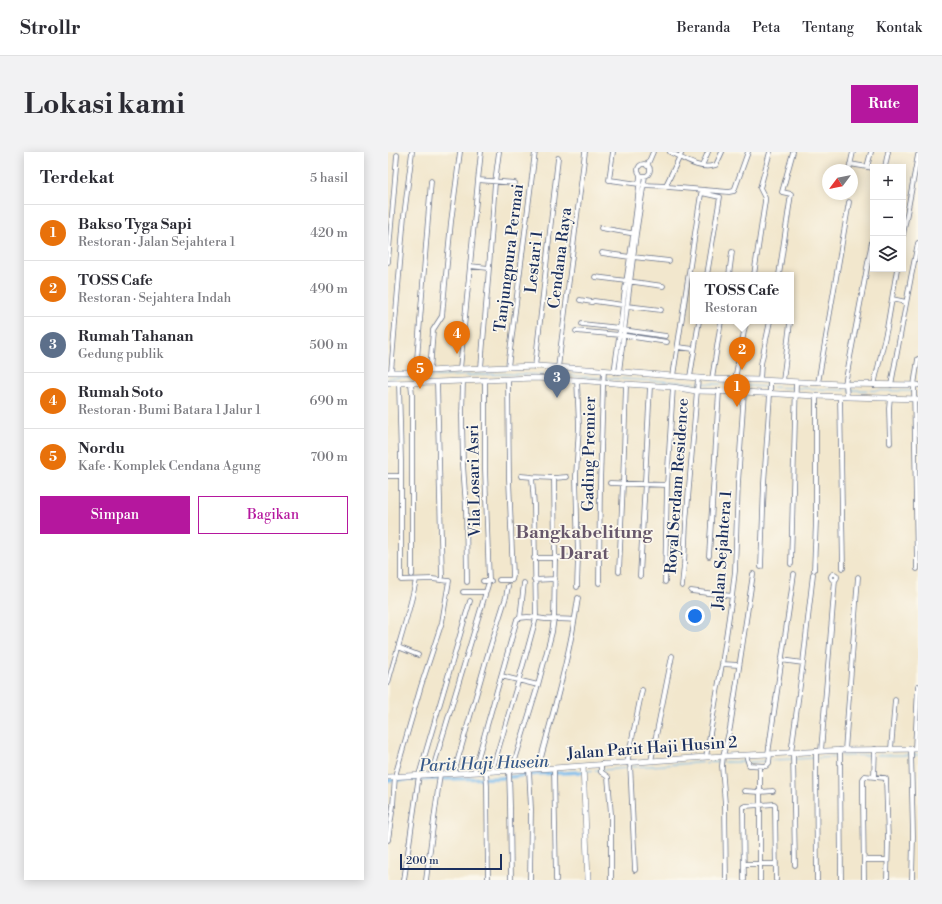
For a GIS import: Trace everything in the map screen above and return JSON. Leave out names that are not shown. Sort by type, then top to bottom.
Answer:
[{"type":"street","points":[[412,152],[404,216],[389,372],[419,373],[430,376],[437,382],[534,378],[744,392],[796,388],[818,383],[916,386]]},
{"type":"street","points":[[430,376],[433,330],[442,316],[451,222],[460,152]]},
{"type":"street","points":[[460,369],[481,152]]},
{"type":"street","points":[[481,368],[490,268],[495,182],[499,152]]},
{"type":"street","name":"Tanjungpura Permai","points":[[508,367],[535,152]]},
{"type":"street","name":"Cendana Raya","points":[[558,368],[585,152]]},
{"type":"street","points":[[613,152],[609,180],[611,181],[732,192],[735,189],[748,152]]},
{"type":"street","points":[[646,165],[652,152]]},
{"type":"street","points":[[670,152],[684,160],[702,166],[716,165],[722,152]]},
{"type":"street","points":[[667,186],[667,183],[682,152]]},
{"type":"street","points":[[702,166],[708,152]]},
{"type":"street","points":[[754,272],[765,201],[760,188],[770,152]]},
{"type":"street","points":[[779,272],[791,194],[782,192],[793,152]]},
{"type":"street","points":[[850,164],[853,152]]},
{"type":"street","points":[[867,167],[871,152]]},
{"type":"street","points":[[886,164],[888,152]]},
{"type":"street","points":[[388,262],[397,155]]},
{"type":"street","points":[[906,219],[918,155]]},
{"type":"street","name":"Lestari 1","points":[[534,366],[558,159]]},
{"type":"street","points":[[616,372],[642,176],[638,172],[638,168],[641,165],[646,165]]},
{"type":"street","points":[[642,176],[648,175],[650,172],[646,165]]},
{"type":"street","points":[[858,165],[870,168]]},
{"type":"street","points":[[478,180],[515,183]]},
{"type":"street","points":[[421,381],[419,373],[431,181]]},
{"type":"street","points":[[673,376],[702,193],[720,197],[708,272]]},
{"type":"street","points":[[818,383],[849,202]]},
{"type":"street","points":[[601,228],[634,233]]},
{"type":"street","points":[[891,385],[918,243]]},
{"type":"street","points":[[729,272],[732,252]]},
{"type":"street","points":[[602,253],[669,261]]},
{"type":"street","points":[[470,266],[490,268]]},
{"type":"street","points":[[847,395],[846,385],[870,269]]},
{"type":"street","points":[[874,385],[887,328],[896,272]]},
{"type":"street","points":[[595,278],[663,286]]},
{"type":"street","points":[[892,299],[906,302]]},
{"type":"street","points":[[580,300],[661,310]]},
{"type":"street","points":[[582,324],[621,331],[667,342]]},
{"type":"street","points":[[690,377],[698,324]]},
{"type":"street","points":[[712,379],[721,324]]},
{"type":"street","points":[[735,379],[745,324]]},
{"type":"street","points":[[760,380],[761,364],[769,324]]},
{"type":"street","points":[[783,382],[790,324]]},
{"type":"street","points":[[576,331],[621,331],[666,336]]},
{"type":"street","points":[[678,347],[694,349]]},
{"type":"street","points":[[917,569],[916,386],[918,359]]},
{"type":"street","points":[[388,383],[411,383],[421,381],[430,376],[460,369],[534,366],[690,377],[698,379],[735,379],[783,382],[816,396],[840,397],[847,395],[916,398]]},
{"type":"street","name":"Gading Premier","points":[[599,583],[600,483],[604,372]]},
{"type":"street","points":[[499,580],[512,580],[513,576],[509,479],[508,379]]},
{"type":"street","name":"Royal Serdam Residence","points":[[682,586],[696,389],[698,379]]},
{"type":"street","name":"Vila Losari Asri","points":[[431,774],[490,582],[485,462],[485,380]]},
{"type":"street","points":[[576,587],[578,557],[576,476],[578,426],[577,380]]},
{"type":"street","points":[[462,381],[462,458],[466,508],[467,582]]},
{"type":"street","points":[[388,840],[395,780],[421,686],[442,622],[449,581],[432,579],[401,580],[401,460],[399,382]]},
{"type":"street","points":[[437,382],[442,577]]},
{"type":"street","points":[[761,567],[770,382]]},
{"type":"street","points":[[411,383],[412,575]]},
{"type":"street","points":[[619,572],[626,384]]},
{"type":"street","points":[[640,576],[650,386]]},
{"type":"street","points":[[665,582],[667,485],[673,387]]},
{"type":"street","points":[[791,564],[796,388]]},
{"type":"street","points":[[709,556],[720,391]]},
{"type":"street","name":"Jalan Sejahtera 1","points":[[706,757],[722,664],[735,570],[738,483],[744,392]]},
{"type":"street","points":[[795,865],[792,756],[813,572],[816,521],[816,396]]},
{"type":"street","points":[[840,397],[843,568]]},
{"type":"street","points":[[890,397],[890,443]]},
{"type":"street","points":[[388,476],[400,476]]},
{"type":"street","points":[[521,476],[554,478],[567,476]]},
{"type":"street","points":[[488,880],[488,775],[500,747],[536,618],[534,580],[534,505],[532,477]]},
{"type":"street","points":[[510,880],[510,774],[538,684],[552,632],[554,618],[554,478]]},
{"type":"street","points":[[610,483],[667,485]]},
{"type":"street","points":[[534,558],[578,557]]},
{"type":"street","points":[[726,880],[725,804],[722,766],[730,728],[753,574]]},
{"type":"street","points":[[747,759],[760,766],[766,766],[769,757],[781,660],[794,574]]},
{"type":"street","points":[[841,880],[842,750],[858,577]]},
{"type":"street","points":[[534,580],[555,579]]},
{"type":"street","points":[[388,683],[412,600],[416,580]]},
{"type":"street","points":[[817,880],[817,754],[834,580]]},
{"type":"street","points":[[483,581],[490,582]]},
{"type":"street","points":[[520,618],[524,583]]},
{"type":"street","points":[[454,773],[508,586]]},
{"type":"street","points":[[691,590],[732,596]]},
{"type":"street","points":[[464,592],[486,592]]},
{"type":"street","points":[[538,769],[561,681],[578,598]]},
{"type":"street","points":[[404,880],[418,779],[470,601]]},
{"type":"street","points":[[474,772],[515,622],[520,618],[560,618],[574,620]]},
{"type":"street","points":[[398,647],[418,655]]},
{"type":"street","points":[[651,761],[672,656]]},
{"type":"street","points":[[781,660],[803,663]]},
{"type":"street","points":[[722,664],[739,665]]},
{"type":"street","points":[[501,676],[538,684]]},
{"type":"street","points":[[912,880],[913,752],[918,686]]},
{"type":"street","points":[[635,870],[630,765],[642,690]]},
{"type":"street","points":[[891,749],[895,700]]},
{"type":"street","name":"Jalan Parit Haji Husin 2","points":[[388,777],[395,780],[418,779],[431,774],[440,777],[454,773],[474,772],[488,775],[510,774],[554,768],[583,770],[601,765],[630,765],[651,761],[706,757],[747,759],[817,754],[842,750],[891,749],[913,752]]},
{"type":"street","points":[[874,777],[875,750]]},
{"type":"street","points":[[601,765],[600,772],[608,777],[611,814],[611,880]]},
{"type":"street","points":[[760,766],[760,880]]},
{"type":"street","points":[[554,768],[556,880]]},
{"type":"street","points":[[583,770],[588,880]]},
{"type":"street","points":[[530,772],[530,880]]},
{"type":"street","points":[[864,880],[863,779],[865,776],[886,779],[888,841],[887,880]]},
{"type":"street","points":[[426,880],[440,777]]},
{"type":"street","points":[[744,791],[773,791]]},
{"type":"street","points":[[744,880],[743,807],[774,804],[776,880]]},
{"type":"street","points":[[864,860],[887,860]]},
{"type":"street","points":[[744,864],[776,864]]},
{"type":"waterway","points":[[388,378],[504,374],[558,375],[601,378]]},
{"type":"waterway","points":[[604,378],[695,383]]},
{"type":"waterway","points":[[698,383],[769,387]]},
{"type":"waterway","points":[[772,387],[795,388]]},
{"type":"waterway","points":[[798,388],[845,390]]},
{"type":"waterway","points":[[848,390],[913,391]]},
{"type":"waterway","points":[[842,756],[872,755]]},
{"type":"waterway","points":[[876,755],[910,755]]},
{"type":"waterway","points":[[913,755],[918,755]]},
{"type":"waterway","points":[[818,758],[838,757]]},
{"type":"waterway","points":[[796,759],[814,758]]},
{"type":"waterway","points":[[772,760],[792,759]]},
{"type":"waterway","points":[[750,762],[768,761]]},
{"type":"waterway","points":[[632,767],[721,762]]},
{"type":"waterway","points":[[724,762],[746,762]]},
{"type":"waterway","points":[[602,770],[629,768]]},
{"type":"waterway","points":[[586,771],[599,770]]},
{"type":"waterway","name":"Parit Haji Husein","points":[[388,780],[500,778],[537,774],[582,772]]},
{"type":"place","name":"Rumah Soto","points":[[457,354]]},
{"type":"place","name":"TOSS Cafe","points":[[742,370]]},
{"type":"place","name":"Nordu","points":[[420,389]]},
{"type":"place","name":"Rumah Tahanan","points":[[557,398]]},
{"type":"place","name":"Bakso Tyga Sapi","points":[[737,407]]},
{"type":"district","name":"Bangkabelitung Darat","points":[[584,542]]}]
